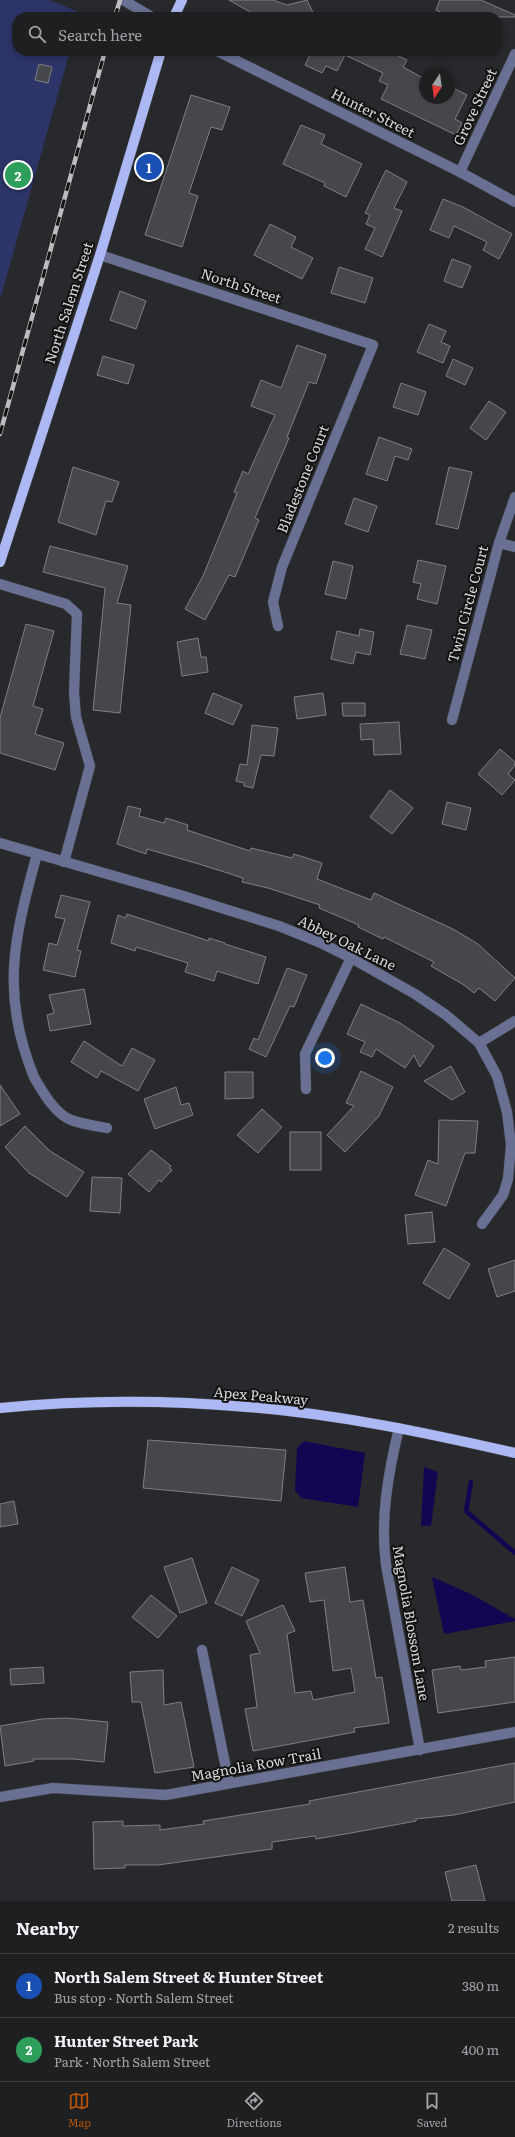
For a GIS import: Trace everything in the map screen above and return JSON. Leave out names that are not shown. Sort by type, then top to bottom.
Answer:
[{"type":"main road","points":[[176,12],[182,0]]},
{"type":"main road","name":"North Salem Street","points":[[0,562],[100,255],[160,56]]},
{"type":"main road","name":"Apex Peakway","points":[[0,1408],[70,1403],[157,1402],[233,1406],[335,1418],[400,1428],[515,1453]]},
{"type":"street","points":[[123,0],[143,12]]},
{"type":"street","name":"Grove Street","points":[[460,172],[515,54]]},
{"type":"street","name":"Hunter Street","points":[[227,56],[460,172],[515,202]]},
{"type":"street","name":"North Street","points":[[100,255],[373,345]]},
{"type":"street","name":"Bladestone Court","points":[[278,626],[273,602],[282,567],[373,345]]},
{"type":"street","name":"Twin Circle Court","points":[[452,720],[499,543],[515,497]]},
{"type":"street","points":[[499,543],[515,547]]},
{"type":"street","points":[[0,584],[66,604],[77,614],[74,692],[76,717],[90,766],[64,862]]},
{"type":"street","name":"Abbey Oak Lane","points":[[0,843],[279,926],[321,943],[420,997],[480,1043],[503,1093],[508,1112],[511,1145],[508,1179],[503,1195],[482,1224]]},
{"type":"street","points":[[37,854],[13,939],[10,960],[8,991],[14,1034],[24,1060],[40,1089],[58,1109],[70,1120],[107,1128]]},
{"type":"street","points":[[306,1089],[305,1054],[351,958]]},
{"type":"street","points":[[480,1043],[515,1021]]},
{"type":"street","name":"Magnolia Blossom Lane","points":[[400,1428],[385,1509],[384,1546],[420,1750]]},
{"type":"street","points":[[202,1650],[229,1783]]},
{"type":"street","name":"Magnolia Row Trail","points":[[0,1797],[53,1788],[166,1795],[515,1732]]},
{"type":"shaded area","points":[[0,0],[49,0],[79,12],[12,12],[12,56],[69,56],[0,300]]},
{"type":"shaded area","points":[[304,1441],[365,1453],[358,1507],[301,1498],[295,1490],[297,1448]]},
{"type":"shaded area","points":[[424,1467],[438,1472],[431,1526],[421,1526]]},
{"type":"shaded area","points":[[432,1577],[471,1594],[515,1619],[515,1621],[444,1634]]},
{"type":"building","points":[[229,0],[273,0],[287,5],[307,0],[313,12],[250,12]]},
{"type":"building","points":[[440,0],[481,0],[515,15],[515,17],[503,17],[503,12],[441,12],[436,10]]},
{"type":"building","points":[[310,56],[344,56],[337,71],[326,66],[322,73],[305,65]]},
{"type":"building","points":[[347,56],[399,56],[407,60],[403,67],[419,76],[419,104],[455,104],[455,89],[467,95],[455,119],[462,123],[456,135],[381,99],[388,85],[379,81],[383,73]]},
{"type":"building","points":[[39,64],[52,67],[48,83],[35,80]]},
{"type":"building","points":[[191,95],[230,107],[222,130],[211,127],[189,193],[198,196],[182,247],[145,235]]},
{"type":"building","points":[[301,125],[325,135],[321,144],[362,164],[346,197],[324,186],[325,183],[283,164]]},
{"type":"building","points":[[386,170],[407,182],[394,208],[402,211],[382,257],[365,249],[375,228],[366,224],[370,215],[365,213]]},
{"type":"building","points":[[443,199],[463,207],[512,234],[499,259],[483,250],[487,242],[454,226],[449,238],[430,230]]},
{"type":"building","points":[[270,224],[296,237],[291,247],[313,258],[302,279],[254,255]]},
{"type":"building","points":[[452,259],[471,266],[462,288],[444,281]]},
{"type":"building","points":[[339,267],[373,278],[365,303],[331,293]]},
{"type":"building","points":[[120,291],[146,301],[136,329],[110,320]]},
{"type":"building","points":[[429,324],[446,331],[441,342],[450,346],[443,363],[417,352]]},
{"type":"building","points":[[297,345],[326,355],[316,384],[309,382],[287,437],[289,438],[255,518],[259,520],[235,577],[229,575],[205,620],[185,609],[203,576],[237,493],[234,492],[243,471],[248,474],[275,415],[251,406],[261,380],[281,388]]},
{"type":"building","points":[[103,356],[134,365],[128,384],[97,375]]},
{"type":"building","points":[[453,359],[473,368],[465,385],[446,376]]},
{"type":"building","points":[[401,383],[426,392],[418,415],[393,407]]},
{"type":"building","points":[[489,401],[506,412],[486,440],[470,428]]},
{"type":"building","points":[[379,437],[412,449],[408,460],[395,456],[387,481],[366,474]]},
{"type":"building","points":[[73,467],[119,482],[112,502],[106,501],[96,535],[58,522]]},
{"type":"building","points":[[449,467],[472,472],[458,529],[436,524]]},
{"type":"building","points":[[354,498],[377,506],[368,532],[345,524]]},
{"type":"building","points":[[50,546],[128,566],[117,603],[131,605],[120,713],[93,710],[105,588],[43,572]]},
{"type":"building","points":[[418,560],[446,566],[437,604],[417,599],[421,584],[413,582]]},
{"type":"building","points":[[333,561],[353,566],[346,599],[325,594]]},
{"type":"building","points":[[26,624],[54,631],[33,706],[43,709],[35,734],[64,743],[55,770],[0,753],[0,718]]},
{"type":"building","points":[[407,625],[432,630],[425,659],[400,654]]},
{"type":"building","points":[[360,629],[374,632],[370,655],[356,652],[353,664],[331,659],[337,631],[359,636]]},
{"type":"building","points":[[198,638],[201,657],[206,657],[208,672],[182,676],[177,642]]},
{"type":"building","points":[[213,693],[242,705],[233,725],[205,713]]},
{"type":"building","points":[[323,693],[326,715],[297,719],[294,697]]},
{"type":"building","points":[[342,703],[365,703],[365,716],[343,716]]},
{"type":"building","points":[[399,722],[401,754],[374,755],[373,739],[361,740],[360,724]]},
{"type":"building","points":[[252,725],[278,728],[274,756],[261,755],[253,788],[244,786],[244,783],[236,781],[240,764],[247,765]]},
{"type":"building","points":[[500,749],[515,762],[515,765],[508,774],[515,780],[502,795],[478,774]]},
{"type":"building","points":[[390,790],[413,808],[392,834],[370,817]]},
{"type":"building","points":[[447,802],[471,808],[466,830],[442,824]]},
{"type":"building","points":[[128,806],[141,809],[139,816],[164,823],[166,818],[188,825],[187,830],[250,851],[251,848],[292,858],[294,854],[322,863],[317,879],[371,900],[374,893],[453,929],[478,944],[515,978],[495,1001],[479,988],[474,993],[464,985],[431,966],[434,962],[384,937],[383,939],[358,927],[359,925],[319,908],[320,905],[268,888],[242,882],[243,878],[199,864],[147,849],[146,854],[117,844]]},
{"type":"building","points":[[61,895],[90,902],[77,950],[81,951],[75,977],[43,970],[49,943],[57,945],[65,919],[55,917]]},
{"type":"building","points":[[127,914],[209,941],[209,938],[266,957],[258,984],[217,971],[214,981],[185,972],[188,963],[136,947],[135,951],[111,943],[118,915],[126,918]]},
{"type":"building","points":[[287,968],[307,975],[294,1007],[290,1006],[266,1057],[249,1049],[254,1038],[258,1040]]},
{"type":"building","points":[[84,989],[91,1024],[50,1031],[47,1015],[54,1013],[49,995]]},
{"type":"building","points":[[361,1004],[400,1023],[434,1046],[420,1067],[414,1055],[405,1068],[376,1049],[372,1057],[360,1052],[365,1042],[347,1034]]},
{"type":"building","points":[[84,1041],[122,1066],[132,1048],[155,1060],[138,1091],[101,1071],[97,1078],[71,1062]]},
{"type":"building","points":[[451,1066],[465,1092],[452,1100],[424,1081]]},
{"type":"building","points":[[361,1071],[393,1087],[379,1116],[345,1152],[327,1135],[354,1106],[346,1103]]},
{"type":"building","points":[[225,1072],[253,1072],[253,1098],[225,1099]]},
{"type":"building","points":[[0,1085],[20,1114],[0,1126]]},
{"type":"building","points":[[176,1087],[181,1105],[189,1103],[193,1115],[155,1129],[144,1099]]},
{"type":"building","points":[[262,1109],[282,1127],[258,1153],[237,1135]]},
{"type":"building","points":[[439,1120],[478,1121],[475,1153],[465,1153],[446,1206],[415,1195],[428,1160],[438,1164]]},
{"type":"building","points":[[25,1126],[50,1151],[84,1172],[67,1197],[29,1173],[5,1147]]},
{"type":"building","points":[[290,1132],[321,1132],[321,1170],[290,1170]]},
{"type":"building","points":[[151,1150],[171,1166],[169,1168],[172,1170],[161,1182],[159,1180],[149,1192],[128,1174]]},
{"type":"building","points":[[92,1177],[122,1178],[120,1213],[90,1211]]},
{"type":"building","points":[[432,1212],[435,1242],[408,1244],[405,1215]]},
{"type":"building","points":[[444,1248],[470,1264],[449,1299],[423,1283]]},
{"type":"building","points":[[515,1260],[515,1291],[497,1297],[488,1269]]},
{"type":"building","points":[[148,1440],[286,1450],[281,1501],[143,1488]]},
{"type":"building","points":[[14,1501],[18,1524],[0,1527],[0,1504]]},
{"type":"building","points":[[192,1558],[207,1603],[180,1613],[164,1567]]},
{"type":"building","points":[[232,1567],[259,1580],[242,1616],[215,1603]]},
{"type":"building","points":[[345,1567],[350,1602],[363,1600],[376,1678],[382,1677],[389,1723],[354,1728],[355,1732],[253,1751],[245,1709],[257,1707],[250,1655],[260,1653],[246,1621],[283,1605],[295,1631],[287,1634],[295,1693],[311,1691],[313,1700],[355,1692],[351,1668],[333,1671],[324,1600],[310,1602],[305,1573]]},
{"type":"building","points":[[151,1595],[177,1616],[158,1638],[132,1617]]},
{"type":"building","points":[[515,1657],[515,1702],[438,1713],[432,1670],[460,1666],[461,1670],[486,1667],[485,1661]]},
{"type":"building","points":[[43,1667],[44,1683],[11,1685],[10,1669]]},
{"type":"building","points":[[163,1670],[164,1705],[181,1702],[194,1767],[155,1773],[141,1702],[132,1702],[130,1672]]},
{"type":"building","points":[[66,1718],[108,1722],[104,1762],[73,1759],[33,1759],[34,1761],[5,1766],[0,1726],[42,1719]]},
{"type":"building","points":[[515,1763],[515,1802],[454,1815],[416,1819],[416,1821],[316,1839],[315,1836],[272,1842],[272,1849],[158,1865],[125,1865],[125,1868],[94,1869],[93,1822],[123,1821],[123,1826],[160,1825],[160,1830],[204,1824],[203,1821],[310,1804],[309,1801]]},
{"type":"building","points":[[476,1865],[485,1901],[452,1901],[445,1872]]},
{"type":"waterway","points":[[471,1482],[466,1511],[515,1553]]},
{"type":"railway","points":[[116,12],[120,0]]},
{"type":"railway","points":[[0,434],[104,56]]},
{"type":"place","name":"North Salem Street & Hunter Street","points":[[149,167]]},
{"type":"place","name":"Hunter Street Park","points":[[18,175]]}]
